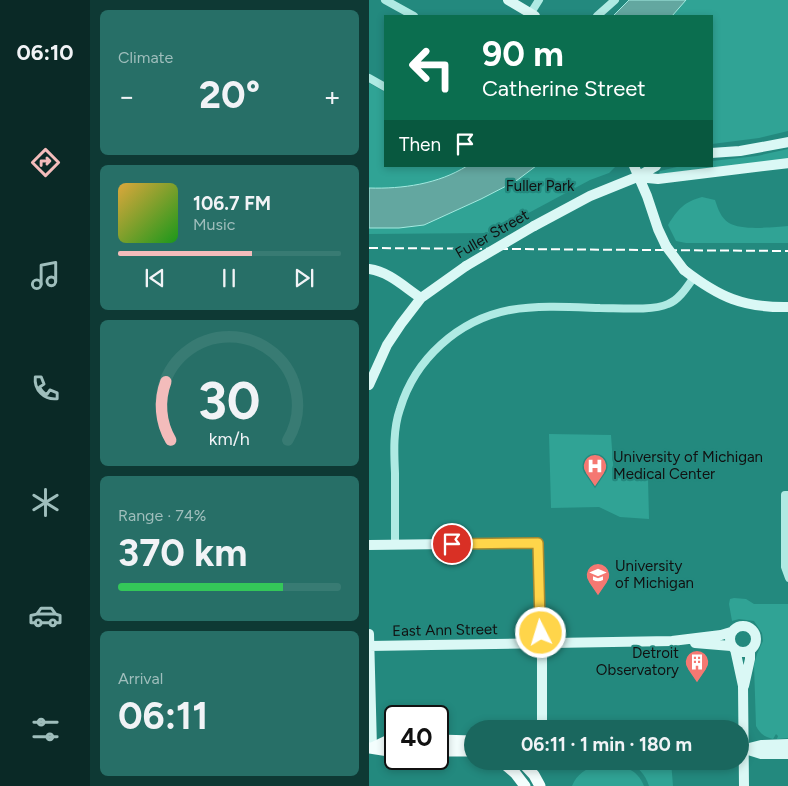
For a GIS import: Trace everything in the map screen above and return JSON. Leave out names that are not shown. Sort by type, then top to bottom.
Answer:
[{"type":"main road","points":[[449,740],[464,741]]},
{"type":"main road","points":[[371,748],[384,742]]},
{"type":"main road","points":[[371,748],[384,751]]},
{"type":"main road","points":[[449,751],[464,751]]},
{"type":"main road","points":[[512,770],[525,786]]},
{"type":"main road","points":[[530,770],[540,786]]},
{"type":"street","points":[[385,0],[412,15]]},
{"type":"street","points":[[508,0],[531,15],[539,0]]},
{"type":"street","points":[[598,15],[615,0]]},
{"type":"street","points":[[369,78],[384,86]]},
{"type":"street","points":[[713,153],[740,151],[788,142]]},
{"type":"street","points":[[637,177],[658,179],[753,169],[788,163]]},
{"type":"street","points":[[633,167],[647,196],[658,230],[666,246],[684,270],[726,297],[744,304],[756,307],[788,308]]},
{"type":"street","name":"Fuller Street","points":[[369,385],[387,345],[421,298],[466,266],[534,226],[590,196],[637,177],[654,167]]},
{"type":"street","points":[[369,268],[391,276],[421,298]]},
{"type":"street","points":[[395,544],[394,442],[399,409],[414,378],[429,357],[446,340],[463,328],[485,317],[509,310],[662,306],[675,300],[694,277]]},
{"type":"street","points":[[788,495],[785,495],[785,567],[788,578]]},
{"type":"street","points":[[369,545],[538,543],[542,644],[542,720]]},
{"type":"street","points":[[733,647],[742,652],[754,647],[756,640],[753,629],[737,627],[731,632],[730,636],[743,686],[744,720]]},
{"type":"street","name":"East Ann Street","points":[[369,646],[671,641],[731,632]]},
{"type":"street","points":[[369,634],[371,748]]},
{"type":"street","name":"East Ann Street","points":[[671,641],[733,647]]},
{"type":"street","points":[[743,686],[750,659],[750,650]]},
{"type":"street","points":[[749,748],[761,745],[788,744]]},
{"type":"street","points":[[749,750],[761,754],[788,754]]},
{"type":"street","points":[[744,770],[744,786]]},
{"type":"green space","points":[[686,0],[788,0],[788,131],[759,138],[713,144],[713,15],[673,15]]},
{"type":"green space","points":[[369,83],[384,91],[384,167],[465,167],[444,177],[420,184],[395,188],[369,188]]},
{"type":"green space","points":[[788,149],[788,160],[659,173],[660,171],[677,167],[713,167],[713,161],[757,156]]},
{"type":"green space","name":"Fuller Park","points":[[535,167],[615,167],[609,173],[590,180],[491,233],[369,234],[369,228],[399,228],[424,225],[516,181]]},
{"type":"green space","points":[[702,197],[715,200],[724,219],[729,223],[742,227],[758,228],[788,226],[788,243],[686,243],[676,241],[668,225],[682,207]]},
{"type":"green space","points":[[549,434],[611,435],[614,477],[648,478],[649,519],[620,517],[599,507],[551,508]]},
{"type":"green space","points":[[730,599],[746,599],[754,604],[788,604],[788,738],[777,739],[778,736],[776,734],[773,739],[761,733],[756,726],[754,665],[763,641],[762,633],[754,621],[739,619],[732,621],[729,604]]},
{"type":"green space","points":[[586,770],[631,770],[641,779],[644,786],[572,786],[582,772]]},
{"type":"green space","points":[[639,770],[672,770],[673,786],[649,786]]},
{"type":"water","points":[[629,0],[686,0],[673,15],[614,15]]},
{"type":"water","points":[[465,167],[535,167],[516,181],[424,225],[399,228],[369,228],[369,188],[395,188],[420,184]]},
{"type":"railway","points":[[369,248],[789,251]]},
{"type":"place","name":"University of Michigan Medical Center","points":[[595,487]]},
{"type":"place","name":"University of Michigan","points":[[598,596]]},
{"type":"place","name":"Detroit Observatory","points":[[697,683]]},
{"type":"route","points":[[452,544],[538,543],[541,633]]}]
